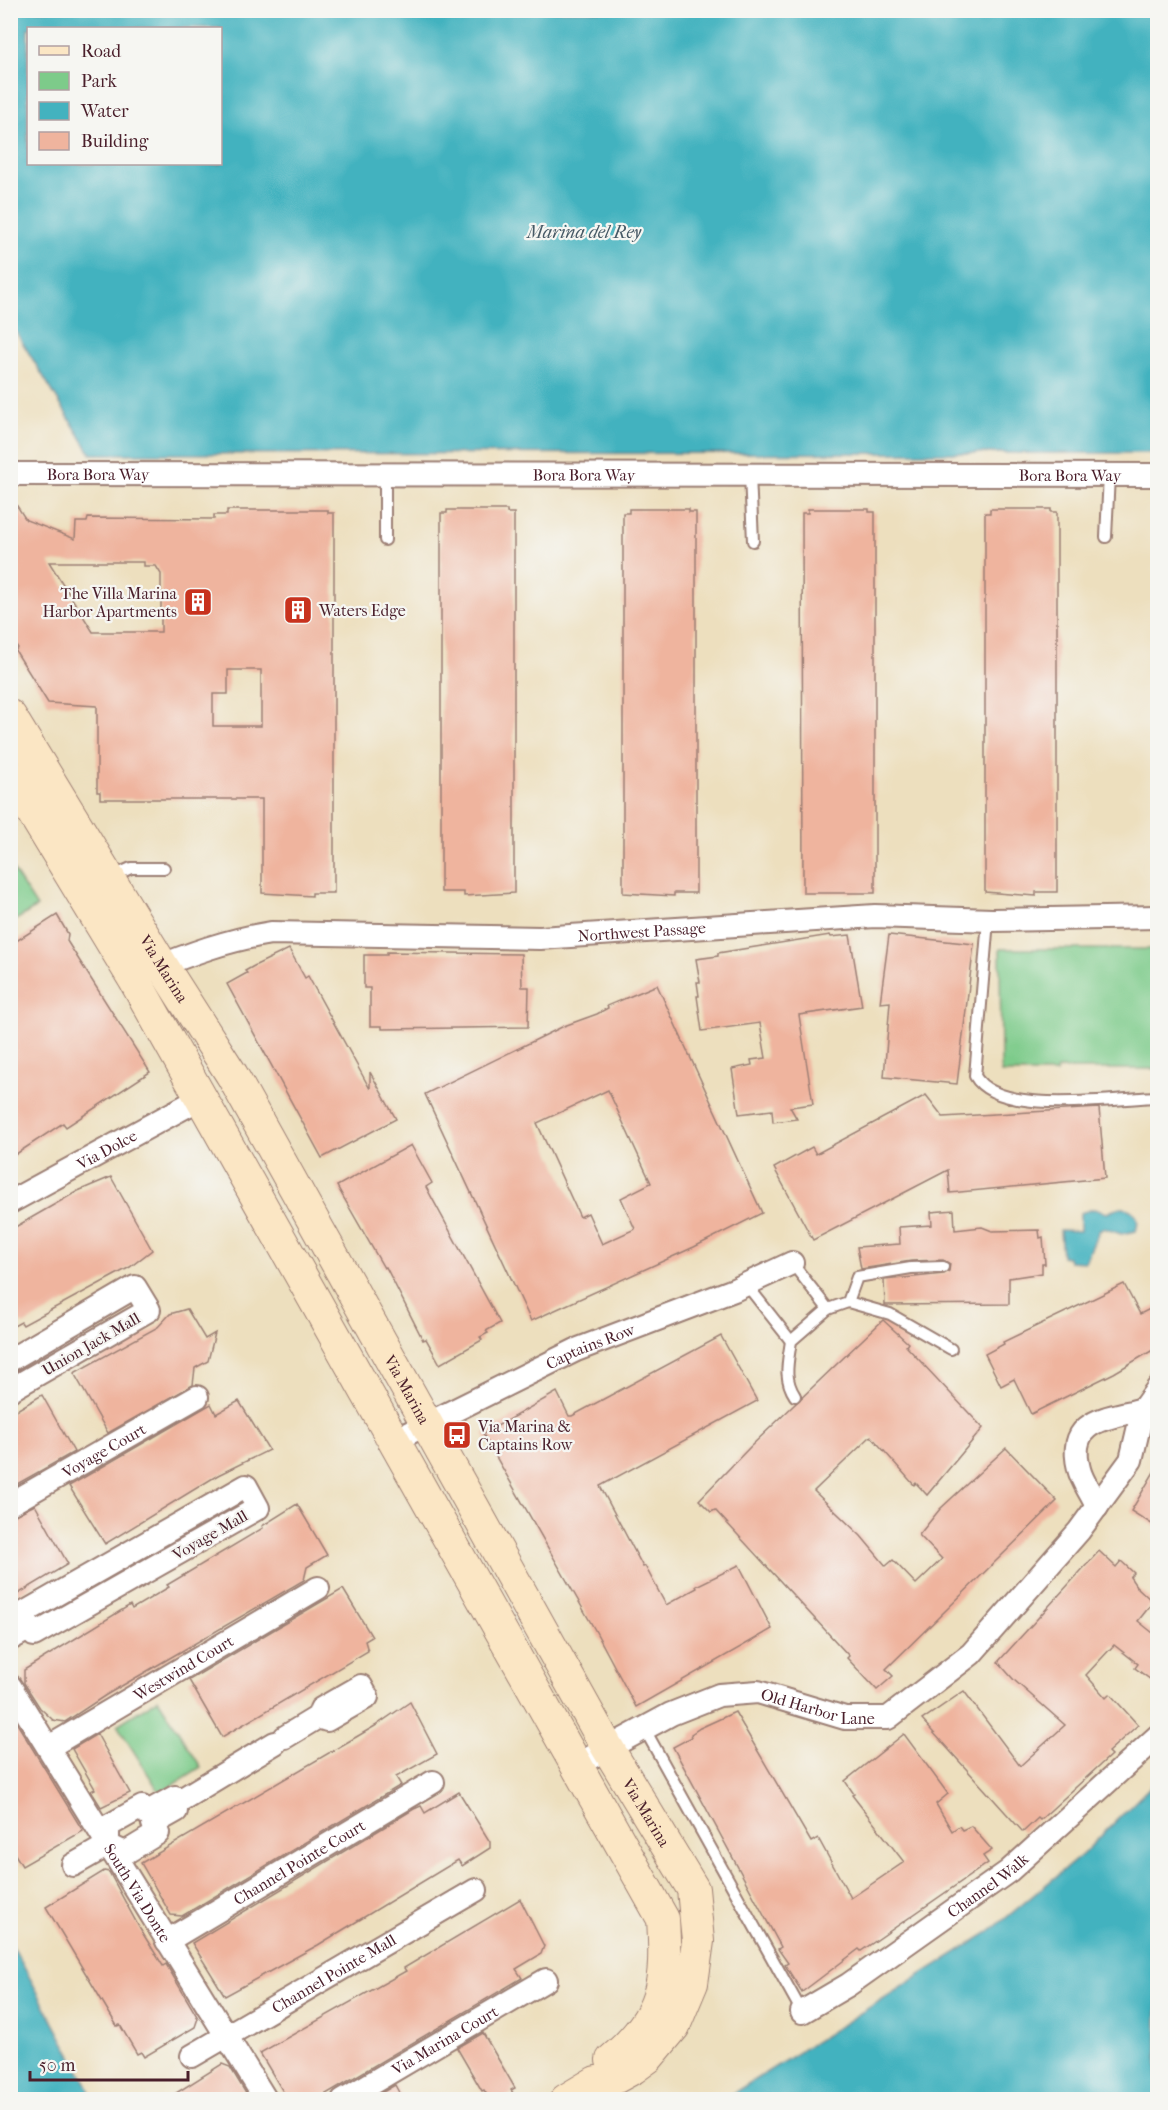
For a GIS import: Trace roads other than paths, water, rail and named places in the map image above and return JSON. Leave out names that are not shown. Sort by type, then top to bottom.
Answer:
[{"type":"street","name":"Bora Bora Way","points":[[10,474],[1158,475]]},
{"type":"street","name":"Via Marina","points":[[10,716],[163,967],[232,1075],[607,1747],[693,1889],[698,1941],[692,1983],[674,2026],[648,2057],[633,2068],[611,2080],[596,2082],[566,2100]]},
{"type":"street","name":"Via Marina","points":[[10,775],[134,979],[663,1919],[665,1954],[658,2004],[636,2039],[601,2069],[596,2082]]},
{"type":"street","name":"Northwest Passage","points":[[134,979],[212,946],[271,933],[540,938],[875,916],[988,920],[1158,917]]},
{"type":"street","name":"Via Dolce","points":[[10,1202],[201,1098]]},
{"type":"street","name":"Captains Row","points":[[393,1441],[576,1350],[746,1284],[792,1263]]},
{"type":"street","name":"Union Jack Mall","points":[[10,1360],[135,1287],[148,1310],[10,1390]]},
{"type":"street","name":"Old Harbor Lane","points":[[575,1766],[644,1728],[719,1695],[758,1692],[845,1718],[888,1718],[971,1654],[1097,1507],[1131,1460],[1143,1409],[1158,1388]]},
{"type":"street","name":"Voyage Court","points":[[10,1504],[196,1397]]},
{"type":"street","points":[[1097,1507],[1079,1470],[1077,1456],[1079,1435],[1091,1423],[1143,1409]]},
{"type":"street","name":"Voyage Mall","points":[[246,1486],[258,1508],[34,1635],[20,1633],[22,1614],[246,1486]]},
{"type":"street","name":"Westwind Court","points":[[49,1747],[318,1588]]},
{"type":"street","name":"South Via Donte","points":[[10,1686],[266,2100]]},
{"type":"street","points":[[179,1801],[318,1717]]},
{"type":"street","name":"Channel Walk","points":[[802,2012],[848,1985],[1009,1871],[1158,1736]]},
{"type":"street","name":"Channel Pointe Court","points":[[167,1941],[432,1782]]},
{"type":"street","points":[[176,1797],[179,1801],[182,1807],[153,1824],[158,1833],[124,1853],[108,1845],[108,1826],[142,1807],[146,1813],[176,1797]]},
{"type":"street","points":[[72,1865],[108,1845]]},
{"type":"street","name":"Channel Pointe Mall","points":[[192,2056],[476,1890]]},
{"type":"street","name":"Via Marina Court","points":[[343,2100],[546,1980]]},
{"type":"lane","points":[[385,474],[385,540]]},
{"type":"lane","points":[[750,475],[753,541]]},
{"type":"lane","points":[[1106,537],[1109,475]]},
{"type":"lane","points":[[108,878],[131,868],[164,868]]},
{"type":"lane","points":[[988,920],[975,1076],[981,1086],[993,1094],[1024,1102],[1158,1096]]},
{"type":"lane","points":[[792,1263],[828,1309]]},
{"type":"lane","points":[[848,1302],[857,1277],[911,1268],[943,1267]]},
{"type":"lane","points":[[746,1284],[791,1341]]},
{"type":"lane","points":[[795,1396],[788,1386],[786,1376],[791,1341],[828,1309],[848,1302],[890,1314],[951,1349]]},
{"type":"lane","points":[[644,1728],[802,2012]]},
{"type":"water","name":"Marina del Rey","points":[[11,10],[1157,11],[1157,453],[91,454],[11,324]]},
{"type":"water","points":[[1121,1207],[1135,1214],[1138,1222],[1136,1231],[1121,1234],[1104,1228],[1099,1231],[1085,1262],[1069,1261],[1068,1257],[1062,1256],[1060,1230],[1080,1231],[1080,1213],[1094,1209],[1107,1213]]},
{"type":"water","points":[[1157,1780],[1157,2099],[724,2099],[989,1932],[1083,1854]]},
{"type":"water","points":[[11,1943],[89,2088],[92,2099],[11,2099]]},
{"type":"place","name":"The Villa Marina Harbor Apartments","points":[[198,602]]},
{"type":"place","name":"Waters Edge","points":[[298,610]]},
{"type":"place","name":"Via Marina & Captains Row","points":[[457,1435]]}]
